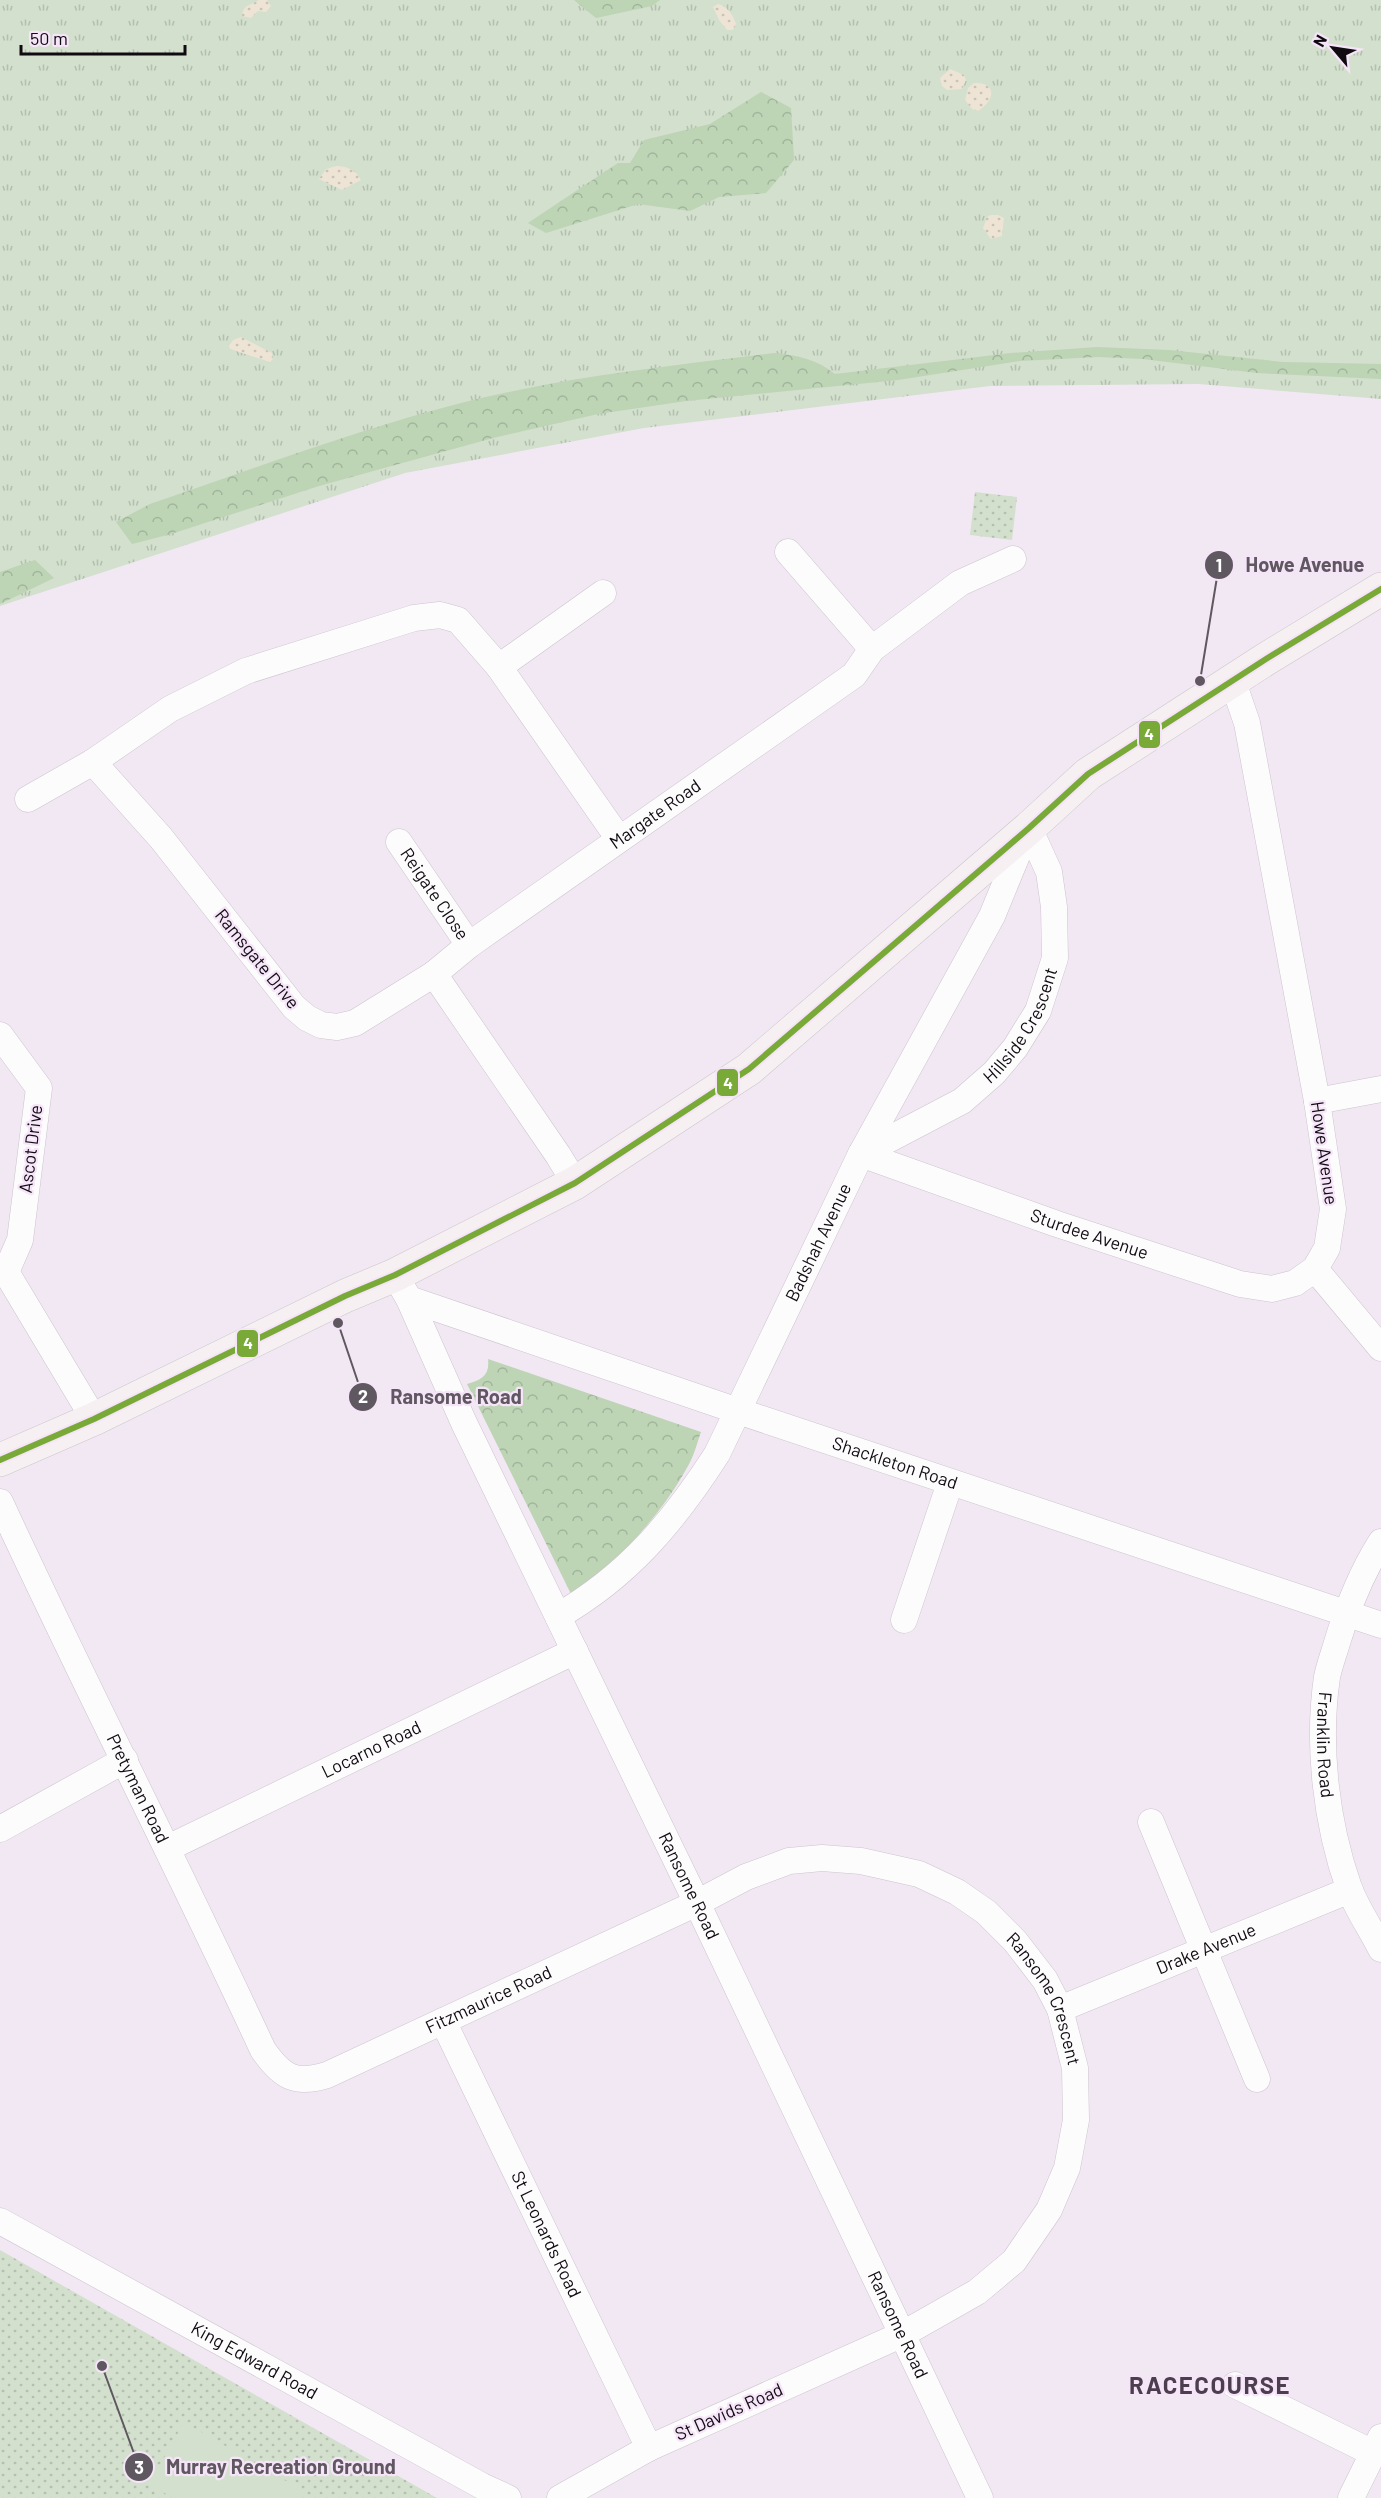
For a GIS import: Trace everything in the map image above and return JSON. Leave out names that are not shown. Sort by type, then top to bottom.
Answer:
[{"type":"main road","points":[[0,1460],[93,1419],[345,1296],[402,1287],[574,1183],[749,1069],[1029,828],[1088,774],[1266,659],[1381,589]]},
{"type":"street","points":[[788,552],[872,649]]},
{"type":"street","name":"Margate Road","points":[[434,974],[469,945],[854,675],[872,649],[960,583],[1012,559]]},
{"type":"street","points":[[499,667],[603,592]]},
{"type":"street","points":[[28,799],[93,762],[170,709],[246,671],[414,618],[440,615],[458,620],[499,667],[619,839]]},
{"type":"street","name":"Howe Avenue","points":[[1233,682],[1247,723],[1317,1101],[1333,1209],[1327,1248],[1315,1269]]},
{"type":"street","name":"Ramsgate Drive","points":[[93,762],[161,838],[294,1007],[307,1018],[321,1025],[337,1026],[355,1023],[434,974]]},
{"type":"street","name":"Badshah Avenue","points":[[558,1616],[586,1599],[636,1559],[689,1498],[717,1454],[861,1154],[992,915],[1029,828]]},
{"type":"street","name":"Hillside Crescent","points":[[861,1154],[962,1101],[994,1073],[1016,1048],[1038,1011],[1055,958],[1054,907],[1048,872],[1029,828]]},
{"type":"street","name":"Reigate Close","points":[[399,842],[469,945]]},
{"type":"street","points":[[434,974],[558,1155],[574,1183]]},
{"type":"street","name":"Ascot Drive","points":[[0,1035],[39,1088],[20,1240],[3,1272],[93,1419]]},
{"type":"street","points":[[1317,1101],[1381,1089]]},
{"type":"street","name":"Sturdee Avenue","points":[[861,1154],[1057,1224],[1240,1284],[1272,1289],[1295,1283],[1315,1269]]},
{"type":"street","points":[[1315,1269],[1381,1348]]},
{"type":"street","name":"Shackleton Road","points":[[402,1287],[738,1412],[1381,1625]]},
{"type":"street","name":"Ransome Road","points":[[402,1287],[464,1423],[697,1903],[980,2498]]},
{"type":"street","points":[[904,1620],[950,1483]]},
{"type":"street","name":"Pretyman Road","points":[[0,1502],[263,2050],[280,2072]]},
{"type":"street","name":"Franklin Road","points":[[1381,1542],[1363,1570],[1346,1613],[1327,1676],[1324,1733],[1331,1814],[1338,1849],[1350,1890],[1381,1949]]},
{"type":"street","name":"Locarno Road","points":[[168,1848],[575,1650]]},
{"type":"street","points":[[0,1829],[125,1760]]},
{"type":"street","points":[[1151,1822],[1257,2079]]},
{"type":"street","name":"Ransome Crescent","points":[[697,1903],[746,1877],[789,1861],[822,1858],[861,1861],[919,1874],[957,1892],[986,1912],[1015,1941],[1045,1980],[1060,2009],[1075,2068],[1076,2120],[1067,2168],[1048,2210],[1014,2261],[977,2292],[903,2334]]},
{"type":"street","name":"Drake Avenue","points":[[1060,2009],[1350,1890]]},
{"type":"street","name":"Fitzmaurice Road","points":[[280,2072],[297,2079],[310,2080],[327,2074],[697,1903]]},
{"type":"street","name":"St Leonards Road","points":[[443,2021],[649,2448]]},
{"type":"street","name":"King Edward Road","points":[[0,2221],[482,2486],[508,2498]]},
{"type":"street","name":"St Davids Road","points":[[560,2498],[649,2448],[903,2334]]},
{"type":"street","points":[[1235,2385],[1377,2445],[1352,2498]]},
{"type":"green space","points":[[0,0],[1381,0],[1381,399],[1198,384],[990,386],[644,428],[405,473],[0,606]]},
{"type":"green space","points":[[574,0],[660,0],[652,6],[596,18]]},
{"type":"green space","points":[[761,92],[791,108],[794,160],[766,193],[719,197],[690,211],[638,204],[546,233],[528,223],[618,163],[630,163],[644,140],[710,124]]},
{"type":"green space","points":[[1097,347],[1169,350],[1283,362],[1381,364],[1381,379],[1257,373],[1143,359],[1098,357],[1020,361],[898,380],[686,401],[598,414],[493,438],[319,486],[171,534],[132,544],[116,522],[150,504],[344,438],[461,403],[539,386],[617,373],[775,353],[807,359],[835,374],[1011,353]]},
{"type":"green space","points":[[975,492],[1017,497],[1012,540],[970,535]]},
{"type":"green space","points":[[35,560],[54,578],[0,604],[0,572]]},
{"type":"green space","points":[[488,1359],[701,1432],[690,1462],[664,1504],[621,1554],[573,1598],[467,1384],[484,1376],[488,1369]]},
{"type":"green space","points":[[0,2250],[407,2481],[437,2498],[0,2498]]},
{"type":"green space","points":[[184,2422],[305,2492],[302,2498],[173,2498],[149,2484]]},
{"type":"sand","points":[[259,0],[267,0],[271,6],[266,12],[258,11],[251,18],[242,16],[246,7]]},
{"type":"sand","points":[[718,4],[727,9],[733,17],[736,24],[733,30],[727,30],[719,20],[713,7]]},
{"type":"sand","points":[[950,69],[964,75],[966,80],[962,89],[947,90],[942,86],[940,78]]},
{"type":"sand","points":[[974,83],[987,86],[991,93],[988,102],[978,111],[972,109],[965,100],[968,88]]},
{"type":"sand","points":[[336,166],[351,169],[361,180],[342,190],[319,179],[326,169]]},
{"type":"sand","points":[[991,215],[1004,218],[1002,236],[991,239],[983,228],[987,217]]},
{"type":"sand","points":[[241,337],[272,353],[273,359],[270,362],[230,349],[229,346],[233,340]]},
{"type":"transit line","name":"4","points":[[0,1460],[94,1419],[345,1296],[395,1275],[575,1183],[749,1069],[1029,828],[1088,774],[1266,659],[1381,589]]},
{"type":"place","name":"Howe Avenue","points":[[1200,681]]},
{"type":"place","name":"Ransome Road","points":[[338,1323]]},
{"type":"place","name":"Murray Recreation Ground","points":[[102,2366]]},
{"type":"district","name":"RACECOURSE","points":[[1210,2386]]}]
